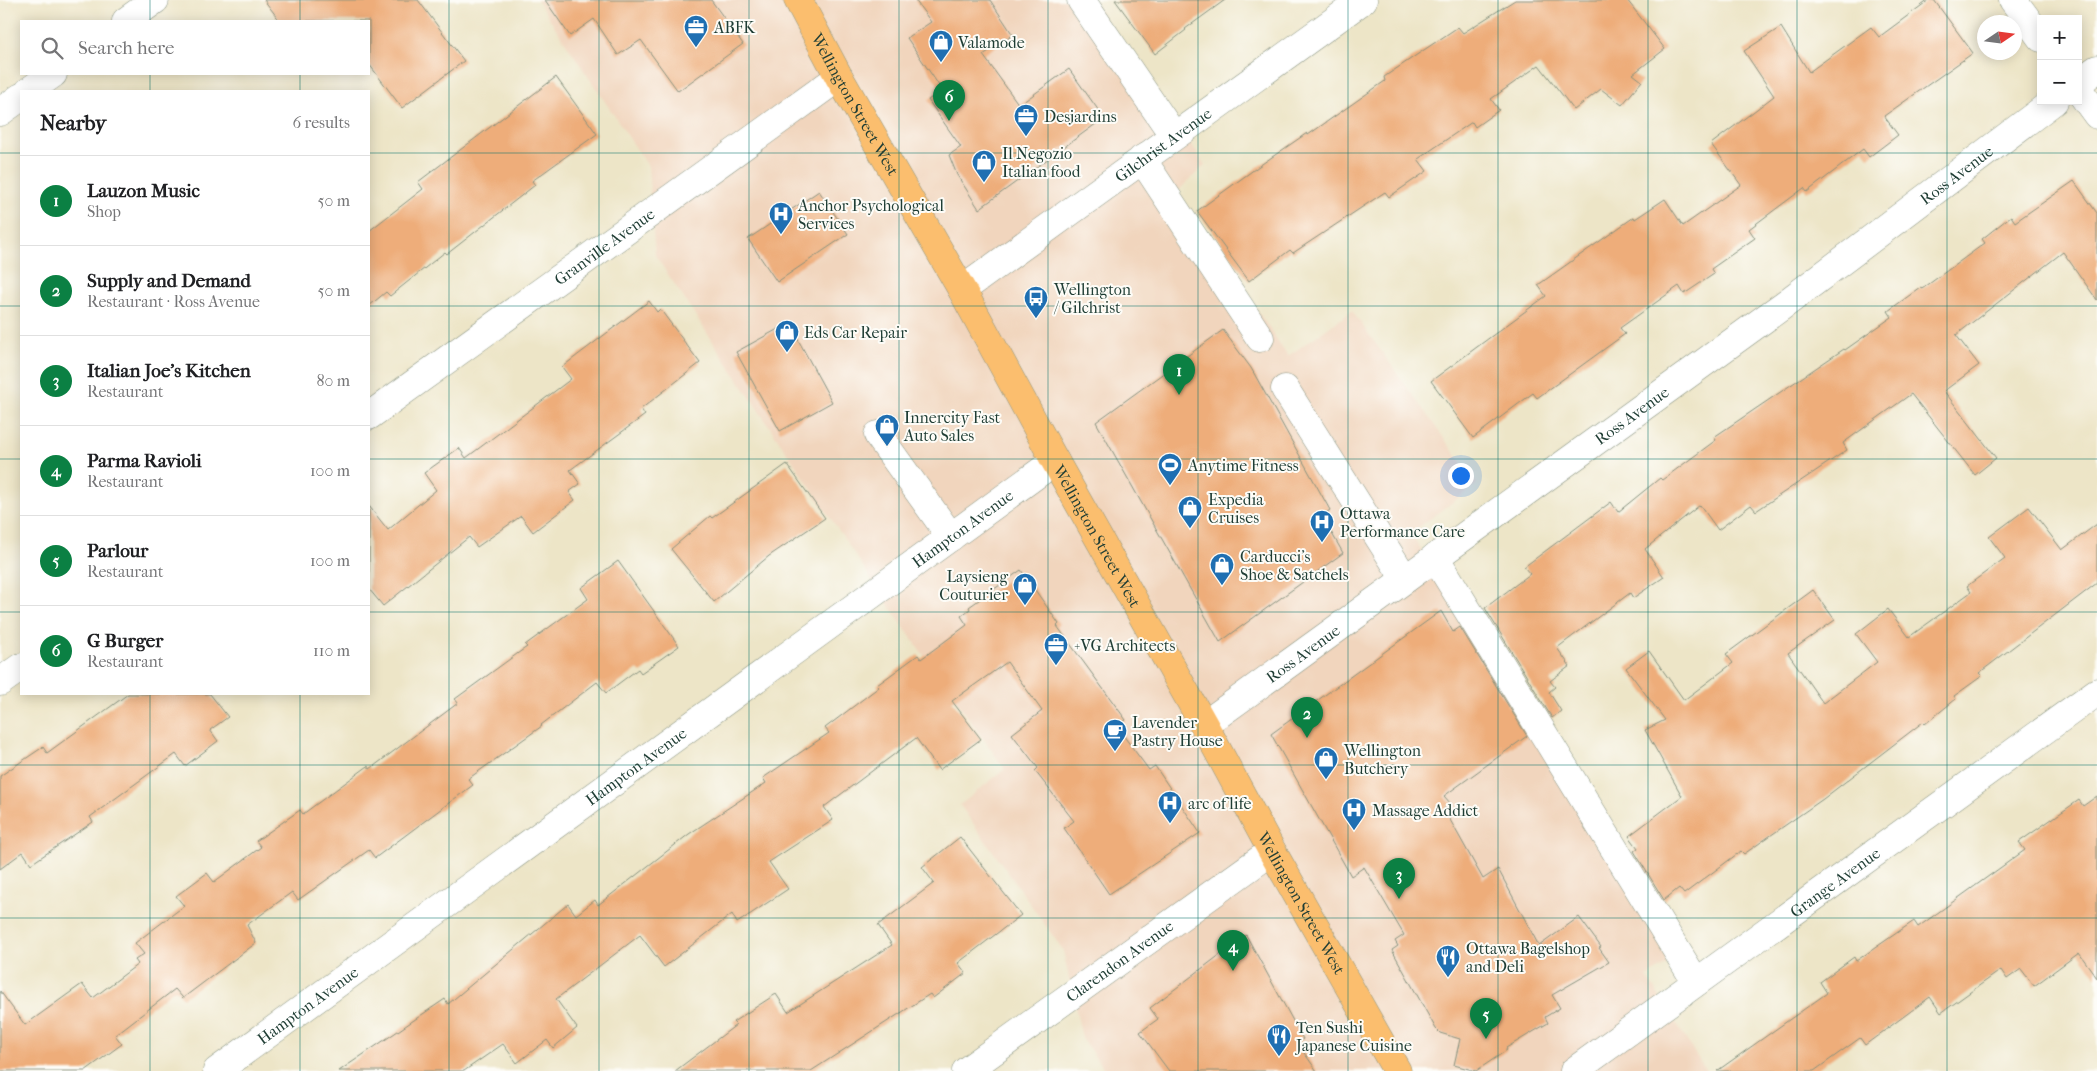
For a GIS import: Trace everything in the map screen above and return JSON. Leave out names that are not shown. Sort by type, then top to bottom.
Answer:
[{"type":"main road","name":"Wellington Street West","points":[[798,0],[839,77],[962,290],[1054,461],[1397,1071]]},
{"type":"street","points":[[127,20],[155,0]]},
{"type":"street","points":[[1081,0],[1174,136]]},
{"type":"street","name":"Gilchrist Avenue","points":[[962,290],[1364,0]]},
{"type":"street","points":[[2013,0],[2037,33]]},
{"type":"street","points":[[2082,80],[2097,69]]},
{"type":"street","points":[[30,90],[52,75]]},
{"type":"street","name":"Granville Avenue","points":[[370,415],[839,77]]},
{"type":"street","points":[[2082,94],[2097,115]]},
{"type":"street","points":[[0,112],[20,98]]},
{"type":"street","name":"Ross Avenue","points":[[1204,725],[1785,304],[2049,105]]},
{"type":"street","points":[[1142,160],[1260,338]]},
{"type":"street","points":[[1284,389],[1405,579]]},
{"type":"street","points":[[878,435],[950,537]]},
{"type":"street","name":"Hampton Avenue","points":[[216,1071],[1054,461]]},
{"type":"street","points":[[1435,557],[1696,982]]},
{"type":"street","points":[[0,682],[20,668]]},
{"type":"street","name":"Grange Avenue","points":[[1574,1071],[2097,692]]},
{"type":"street","name":"Clarendon Avenue","points":[[966,1071],[1272,851]]},
{"type":"shaded area","points":[[537,0],[1092,0],[1205,165],[1177,192],[1288,356],[1352,311],[1477,484],[1411,533],[1674,959],[1647,977],[1706,1071],[1105,1071],[1082,1038],[1063,950],[960,805],[1005,769],[898,619],[655,255],[648,166]]},
{"type":"building","points":[[264,0],[418,0],[464,61],[402,108],[370,65],[370,20],[279,20]]},
{"type":"building","points":[[545,0],[711,0],[743,44],[678,91],[641,40],[618,55],[594,19],[570,36]]},
{"type":"building","points":[[915,0],[990,0],[1013,35],[983,55],[1019,105],[1069,69],[1104,118],[979,209],[957,175],[949,155],[961,147],[928,100],[942,90],[907,38],[931,22]]},
{"type":"building","points":[[1115,0],[1225,0],[1155,54]]},
{"type":"building","points":[[1515,0],[1627,0],[1665,49],[1633,74],[1642,81],[1622,105],[1601,89],[1574,110],[1539,65],[1491,99],[1499,110],[1475,127],[1472,122],[1418,159],[1427,171],[1389,197],[1385,192],[1293,253],[1290,250],[1249,281],[1197,211],[1259,166],[1307,133],[1308,135],[1385,81],[1384,77],[1458,27],[1463,33]]},
{"type":"building","points":[[1929,0],[1934,0],[1973,53],[1884,116],[1898,135],[1869,157],[1863,149],[1807,192],[1804,188],[1749,229],[1755,238],[1711,269],[1714,274],[1684,294],[1679,286],[1620,328],[1625,334],[1537,398],[1533,393],[1473,438],[1431,381],[1546,296],[1538,285],[1634,217],[1635,219],[1665,199],[1683,226],[1741,185],[1711,144],[1774,96],[1744,51],[1781,27],[1809,72],[1871,27],[1879,37]]},
{"type":"building","points":[[556,77],[597,134],[532,181],[535,185],[447,254],[445,252],[390,296],[386,292],[370,305],[370,230],[423,189],[418,182]]},
{"type":"building","points":[[2074,181],[2097,213],[2097,300],[2063,252],[1956,335],[1979,365],[1944,391],[1996,458],[1975,475],[1911,394],[1843,443],[1847,450],[1756,511],[1751,505],[1718,530],[1700,505],[1645,549],[1664,577],[1633,598],[1630,593],[1557,648],[1570,666],[1550,681],[1555,687],[1549,692],[1561,711],[1552,718],[1485,608],[1530,574],[1524,567],[1611,502],[1618,512],[1660,478],[1662,480],[1716,440],[1714,437],[1892,317],[1888,311],[1921,287],[1922,289],[1985,243],[1982,239],[2011,216],[2015,222]]},
{"type":"building","points":[[819,191],[848,234],[777,282],[748,239]]},
{"type":"building","points":[[649,301],[657,312],[660,309],[700,363],[641,409],[645,415],[570,470],[580,484],[569,492],[575,500],[533,532],[521,516],[477,547],[469,537],[383,606],[370,590],[370,507],[388,530],[436,490],[424,473],[459,448],[466,458],[571,379],[562,367]]},
{"type":"building","points":[[789,323],[832,402],[780,431],[736,352]]},
{"type":"building","points":[[1223,330],[1251,368],[1330,510],[1322,516],[1343,553],[1220,642],[1096,422]]},
{"type":"building","points":[[787,464],[825,518],[769,556],[714,602],[671,549],[710,516],[712,518]]},
{"type":"building","points":[[2029,507],[2062,550],[2097,524],[2097,583],[1979,673],[1982,676],[1954,696],[1956,699],[1925,724],[1923,722],[1823,799],[1744,854],[1741,851],[1684,894],[1679,888],[1664,900],[1634,851],[1638,848],[1629,836],[1682,796],[1645,730],[1665,720],[1626,668],[1649,651],[1684,700],[1733,663],[1726,654],[1813,590],[1835,620],[1788,653],[1823,703],[1877,662],[1856,634],[1888,609],[1909,637],[1971,592],[1967,586],[2005,558],[1989,537]]},
{"type":"building","points":[[618,561],[679,646],[641,673],[638,669],[606,693],[597,682],[542,726],[468,779],[473,785],[375,858],[369,850],[298,900],[292,892],[247,925],[256,943],[183,998],[175,989],[115,1035],[122,1044],[85,1071],[0,1071],[0,991],[25,1025],[82,984],[93,998],[138,964],[135,960],[144,954],[135,943],[184,906],[176,896],[207,873],[214,882],[261,847],[256,841],[300,810],[303,814],[368,766],[370,769],[458,703],[455,699],[527,647],[525,645],[588,599],[581,588]]},
{"type":"building","points":[[1021,570],[1059,624],[1057,626],[1126,720],[1117,727],[1149,770],[1155,766],[1200,833],[1109,894],[1064,828],[1074,821],[1035,771],[1038,768],[1012,734],[1042,711],[1007,662],[952,701],[981,739],[939,770],[916,738],[824,807],[833,820],[769,862],[788,889],[737,923],[732,914],[664,967],[640,935],[556,999],[577,1028],[553,1048],[547,1040],[517,1063],[503,1044],[464,1071],[339,1071],[445,999],[448,1004],[568,904],[576,915],[595,900],[598,905],[689,834],[766,783],[763,778],[829,733],[825,728],[879,687],[877,685],[918,655],[921,659],[967,625],[961,616],[970,609],[969,607]]},
{"type":"building","points":[[1441,611],[1453,632],[1460,627],[1527,736],[1444,796],[1451,804],[1444,809],[1483,879],[1498,869],[1539,946],[1579,917],[1601,947],[1599,948],[1609,962],[1552,995],[1560,1008],[1545,1017],[1548,1023],[1506,1048],[1507,1050],[1476,1071],[1454,1065],[1460,1039],[1440,1033],[1436,1029],[1392,950],[1398,946],[1395,941],[1404,935],[1364,867],[1351,876],[1271,734]]},
{"type":"building","points":[[127,695],[211,695],[228,717],[210,730],[218,741],[185,766],[176,754],[90,817],[93,822],[31,864],[23,852],[0,869],[0,776],[43,747],[47,753]]},
{"type":"building","points":[[2097,796],[2097,978],[2079,953],[2034,986],[2021,969],[2007,979],[2001,970],[1941,1013],[1930,997],[1865,1045],[1860,1038],[1814,1071],[1717,1071],[1827,993],[1820,982],[1854,957],[1856,961],[1914,921],[1918,927],[2025,850],[2019,842],[2079,800],[2083,806]]},
{"type":"building","points":[[960,837],[1021,915],[958,963],[966,973],[933,998],[930,994],[811,1071],[675,1071],[736,1025],[733,1022],[776,994],[788,1012],[892,945],[878,925],[934,883],[922,867]]},
{"type":"building","points":[[1246,935],[1303,1039],[1297,1043],[1317,1071],[1169,1071],[1140,1032],[1158,1019],[1150,1008]]},
{"type":"place","name":"ABFK","points":[[696,48]]},
{"type":"place","name":"Valamode","points":[[941,63]]},
{"type":"place","name":"G Burger","points":[[949,121]]},
{"type":"place","name":"Desjardins","points":[[1026,137]]},
{"type":"place","name":"Il Negozio Italian food","points":[[984,183]]},
{"type":"place","name":"Anchor Psychological Services","points":[[781,235]]},
{"type":"place","name":"Wellington / Gilchrist","points":[[1036,319]]},
{"type":"place","name":"Eds Car Repair","points":[[787,353]]},
{"type":"place","name":"Lauzon Music","points":[[1179,395]]},
{"type":"place","name":"Innercity Fast Auto Sales","points":[[887,447]]},
{"type":"place","name":"Anytime Fitness","points":[[1170,486]]},
{"type":"place","name":"Expedia Cruises","points":[[1190,529]]},
{"type":"place","name":"Ottawa Performance Care","points":[[1322,543]]},
{"type":"place","name":"Carducci's Shoe & Satchels","points":[[1222,586]]},
{"type":"place","name":"Laysieng Couturier","points":[[1025,606]]},
{"type":"place","name":"+VG Architects","points":[[1056,666]]},
{"type":"place","name":"Supply and Demand","points":[[1307,738]]},
{"type":"place","name":"Lavender Pastry House","points":[[1115,752]]},
{"type":"place","name":"Wellington Butchery","points":[[1326,780]]},
{"type":"place","name":"arc of life","points":[[1170,824]]},
{"type":"place","name":"Massage Addict","points":[[1354,831]]},
{"type":"place","name":"Italian Joe's Kitchen","points":[[1399,899]]},
{"type":"place","name":"Parma Ravioli","points":[[1233,971]]},
{"type":"place","name":"Ottawa Bagelshop and Deli","points":[[1448,978]]},
{"type":"place","name":"Parlour","points":[[1486,1039]]},
{"type":"place","name":"Ten Sushi Japanese Cuisine","points":[[1279,1057]]}]
